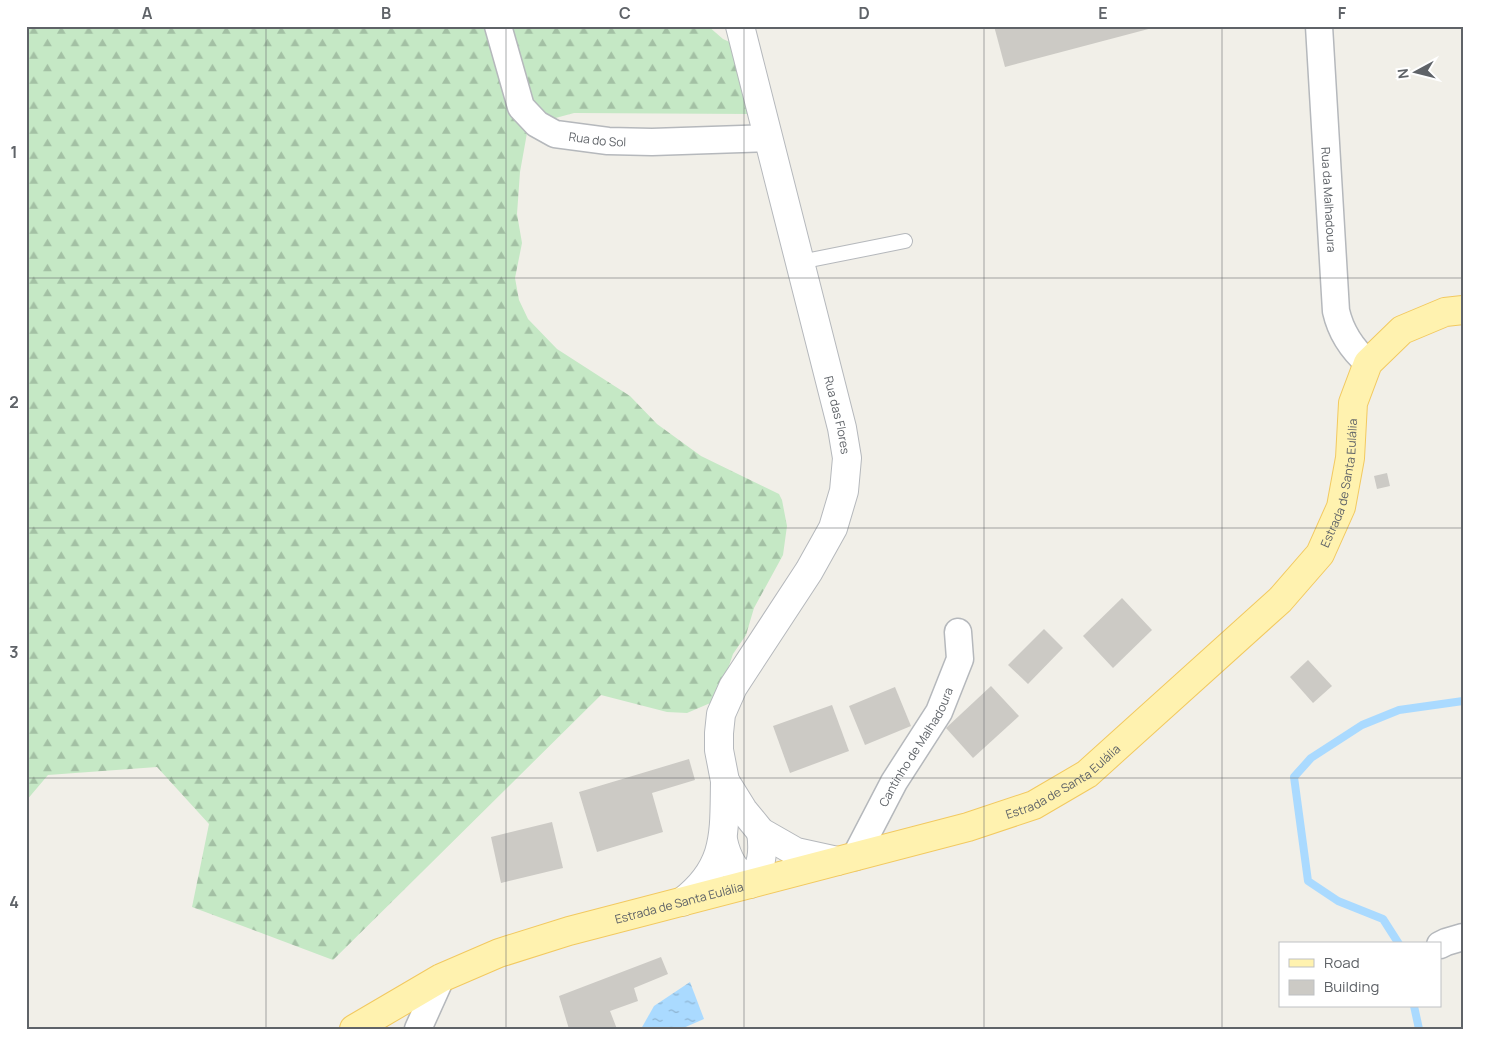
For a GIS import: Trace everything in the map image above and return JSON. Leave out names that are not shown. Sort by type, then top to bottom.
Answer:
[{"type":"main road","name":"Estrada de Santa Eulália","points":[[354,1029],[441,978],[499,952],[569,931],[968,827],[1034,804],[1087,774],[1280,600],[1320,554],[1341,507],[1350,458],[1353,403],[1368,363],[1402,330],[1444,312],[1463,310]]},
{"type":"street","name":"Rua do Sol","points":[[498,26],[520,107],[537,124],[555,134],[608,141],[652,142],[768,138]]},
{"type":"street","name":"Rua das Flores","points":[[725,781],[719,750],[721,714],[733,687],[819,554],[833,528],[844,491],[847,458],[842,428],[740,26]]},
{"type":"street","name":"Rua da Malhadoura","points":[[1319,26],[1336,311],[1338,323],[1350,344],[1368,363]]},
{"type":"street","name":"Cantinho de Malhadoura","points":[[846,859],[939,712],[960,659],[958,632]]},
{"type":"street","points":[[725,781],[723,840],[725,850],[734,868],[750,884],[756,876],[762,858],[761,832]]},
{"type":"street","points":[[725,781],[743,810],[761,832],[796,852],[846,859]]},
{"type":"street","points":[[682,902],[698,889],[710,873],[718,857],[723,840]]},
{"type":"street","points":[[1442,945],[1463,937]]},
{"type":"street","points":[[418,1029],[441,978]]},
{"type":"lane","points":[[800,262],[905,241]]},
{"type":"green space","points":[[26,26],[708,26],[723,39],[736,45],[751,114],[574,113],[537,123],[527,133],[520,172],[517,214],[522,243],[515,278],[519,300],[528,319],[557,349],[630,396],[657,424],[701,456],[779,494],[787,526],[783,555],[754,608],[746,635],[733,654],[719,695],[715,701],[687,713],[667,712],[601,695],[333,960],[192,907],[209,824],[157,767],[48,775],[26,801]]},
{"type":"water","points":[[690,982],[704,1019],[681,1029],[641,1029],[654,1006]]},
{"type":"building","points":[[994,26],[1156,26],[1156,27],[1005,67]]},
{"type":"building","points":[[1387,473],[1390,486],[1377,489],[1374,476]]},
{"type":"building","points":[[1122,598],[1152,630],[1113,668],[1083,636]]},
{"type":"building","points":[[1044,629],[1063,648],[1028,684],[1008,665]]},
{"type":"building","points":[[1308,660],[1332,686],[1313,703],[1290,677]]},
{"type":"building","points":[[991,686],[1019,716],[973,758],[946,728]]},
{"type":"building","points":[[895,687],[911,726],[865,745],[849,706]]},
{"type":"building","points":[[832,705],[849,751],[790,773],[773,726]]},
{"type":"building","points":[[689,759],[695,780],[652,793],[663,832],[597,852],[579,792]]},
{"type":"building","points":[[552,822],[563,868],[501,883],[491,837]]},
{"type":"building","points":[[661,957],[668,974],[634,988],[638,1001],[610,1011],[617,1029],[569,1029],[559,996]]},
{"type":"waterway","points":[[1398,942],[1383,919],[1338,901],[1308,881],[1294,777],[1311,758],[1362,725],[1399,710],[1463,701]]},
{"type":"waterway","points":[[1414,1008],[1419,1029]]}]
